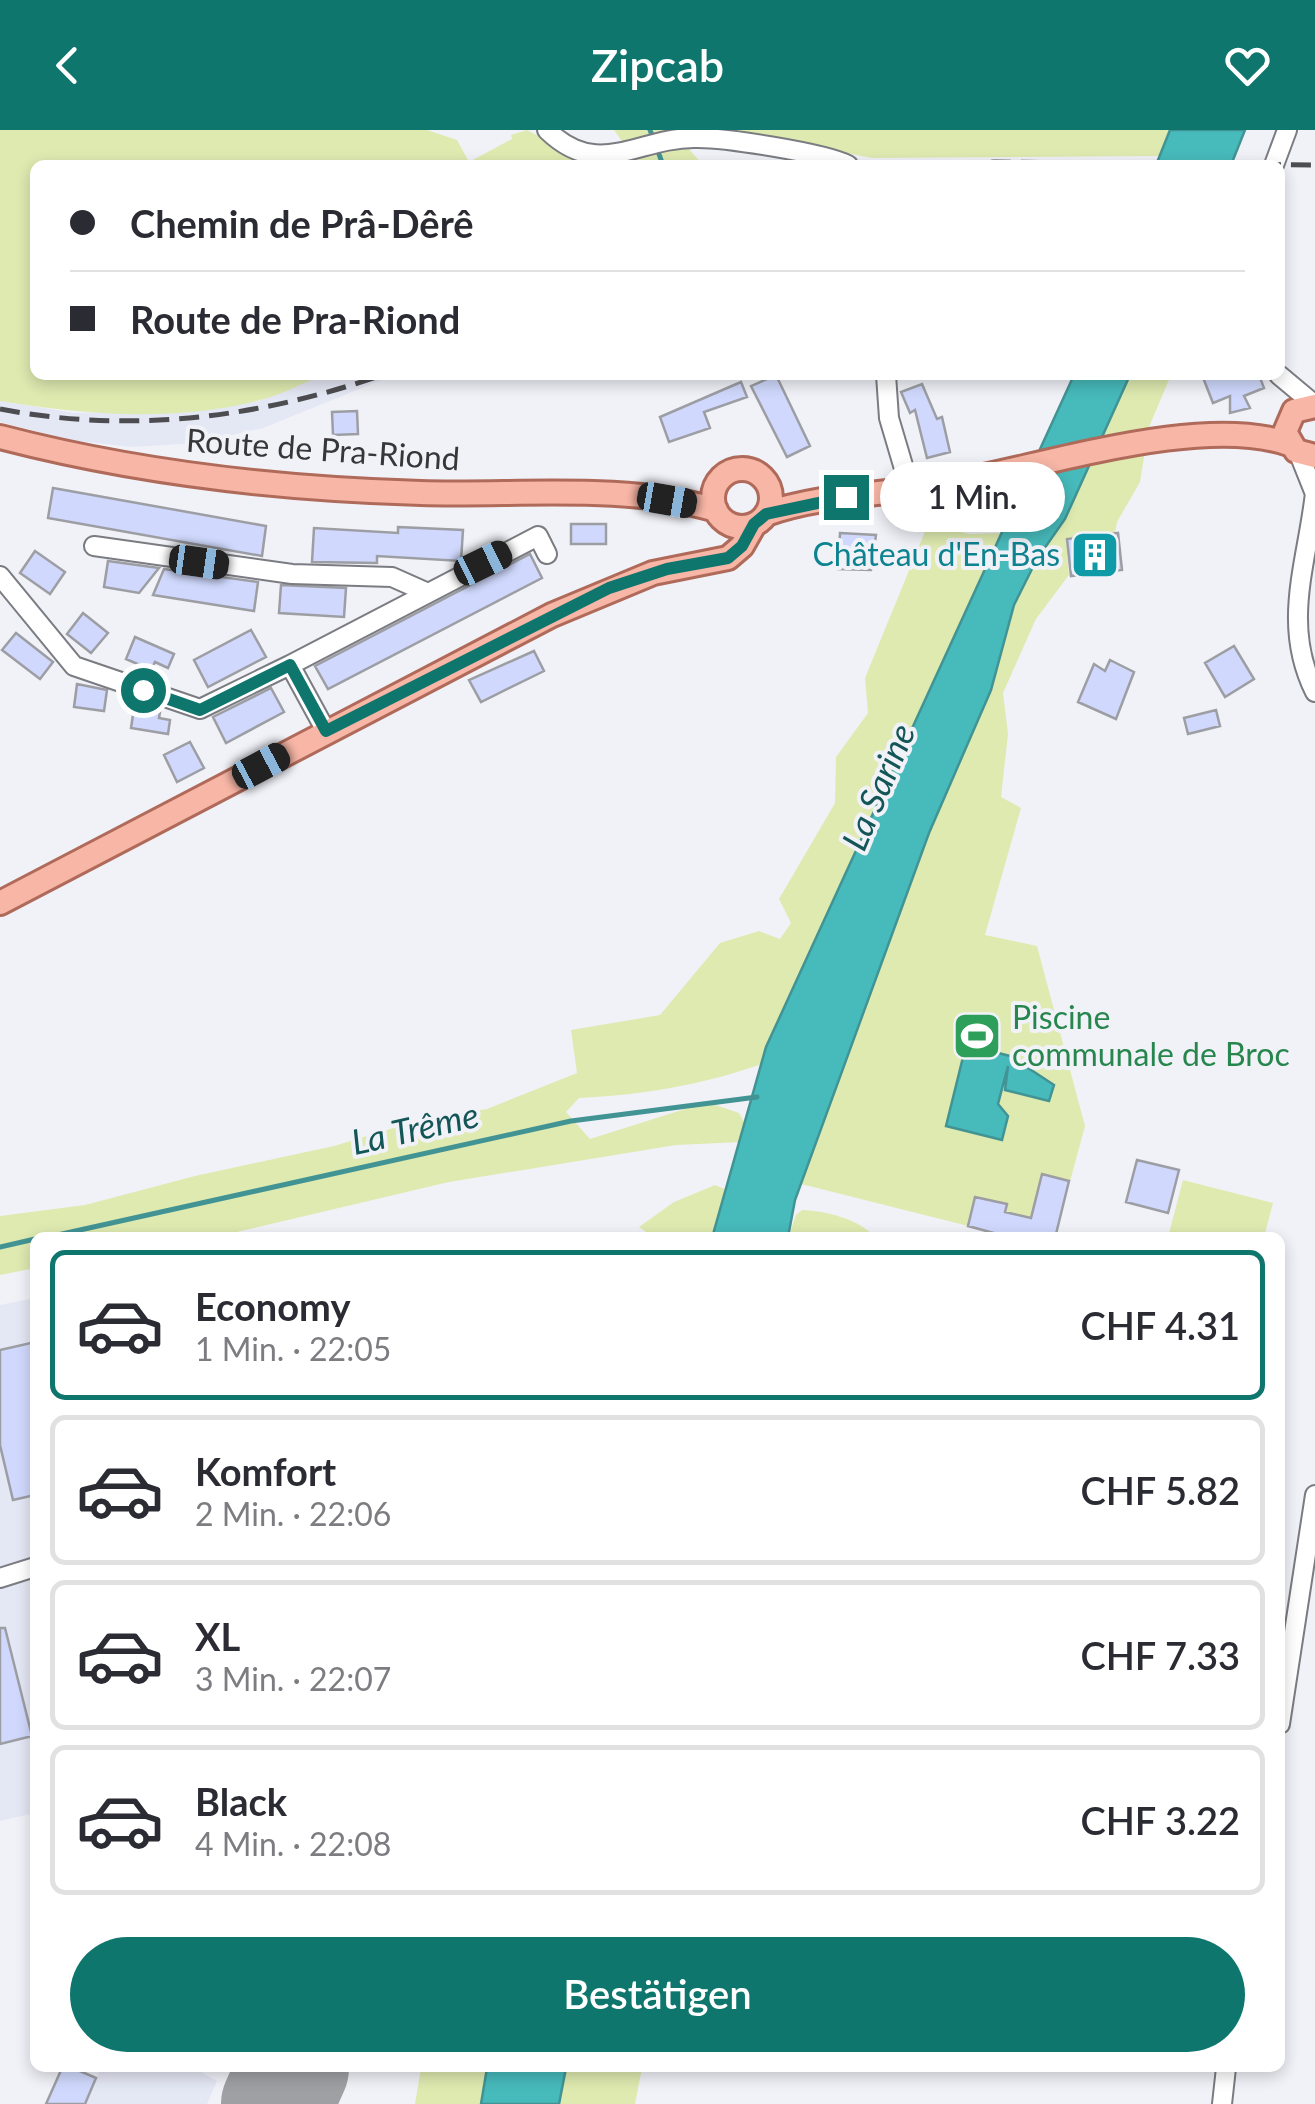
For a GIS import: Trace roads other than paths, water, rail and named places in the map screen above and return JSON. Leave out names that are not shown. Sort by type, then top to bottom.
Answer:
[{"type":"main road","points":[[1236,432],[1304,409]]},
{"type":"main road","points":[[1301,451],[1285,432],[1304,409]]},
{"type":"main road","name":"Route de Pra-Riond","points":[[646,496],[719,514],[738,527],[832,498],[910,489],[1158,442],[1236,432]]},
{"type":"main road","points":[[1236,432],[1301,451]]},
{"type":"main road","name":"Route de Pra-Riond","points":[[0,437],[184,474],[328,490],[646,496],[720,481],[730,472],[744,470],[756,474],[768,486],[832,498]]},
{"type":"main road","points":[[689,564],[716,545],[722,529],[714,493],[720,481]]},
{"type":"main road","points":[[0,903],[587,598],[689,564],[728,558],[742,546],[760,519],[771,498],[768,486]]},
{"type":"street","points":[[547,130],[563,145],[584,154],[607,156],[694,138],[836,160]]},
{"type":"street","points":[[1276,160],[1286,130]]},
{"type":"street","points":[[886,380],[889,418],[910,489]]},
{"type":"street","points":[[1285,380],[1304,409]]},
{"type":"street","points":[[1301,451],[1315,493],[1310,562],[1295,616],[1303,668],[1315,692]]},
{"type":"street","points":[[0,576],[74,666],[188,708],[205,708],[538,536],[547,554]]},
{"type":"street","points":[[94,546],[292,574],[392,577],[428,593]]},
{"type":"street","points":[[290,665],[326,731]]},
{"type":"street","points":[[1285,1691],[1315,1495]]},
{"type":"street","points":[[0,1578],[30,1569]]},
{"type":"street","points":[[1222,2104],[1226,2072]]},
{"type":"water","points":[[1170,130],[1245,130],[1233,160],[1158,160]]},
{"type":"water","points":[[1072,380],[1128,380],[1065,519],[1037,559],[1014,605],[991,690],[929,833],[795,1200],[789,1232],[714,1232],[766,1047]]},
{"type":"water","points":[[966,1045],[1010,1056],[1054,1085],[1049,1101],[1005,1090],[1008,1066],[998,1104],[1008,1116],[1002,1140],[946,1126]]},
{"type":"water","points":[[486,2072],[565,2072],[559,2104],[481,2104]]},
{"type":"waterway","points":[[650,130],[661,160]]},
{"type":"waterway","name":"La Trême","points":[[71,1232],[571,1121],[757,1097]]},
{"type":"waterway","name":"La Trême","points":[[0,1247],[30,1240]]},
{"type":"railway","points":[[1285,165],[1315,165]]},
{"type":"railway","points":[[0,409],[97,420],[193,418],[288,402],[366,380]]},
{"type":"place","name":"Château d'En-Bas","points":[[1095,555]]},
{"type":"place","name":"Piscine communale de Broc","points":[[977,1036]]},
{"type":"water label","name":"La Sarine","points":[[879,787]]}]
